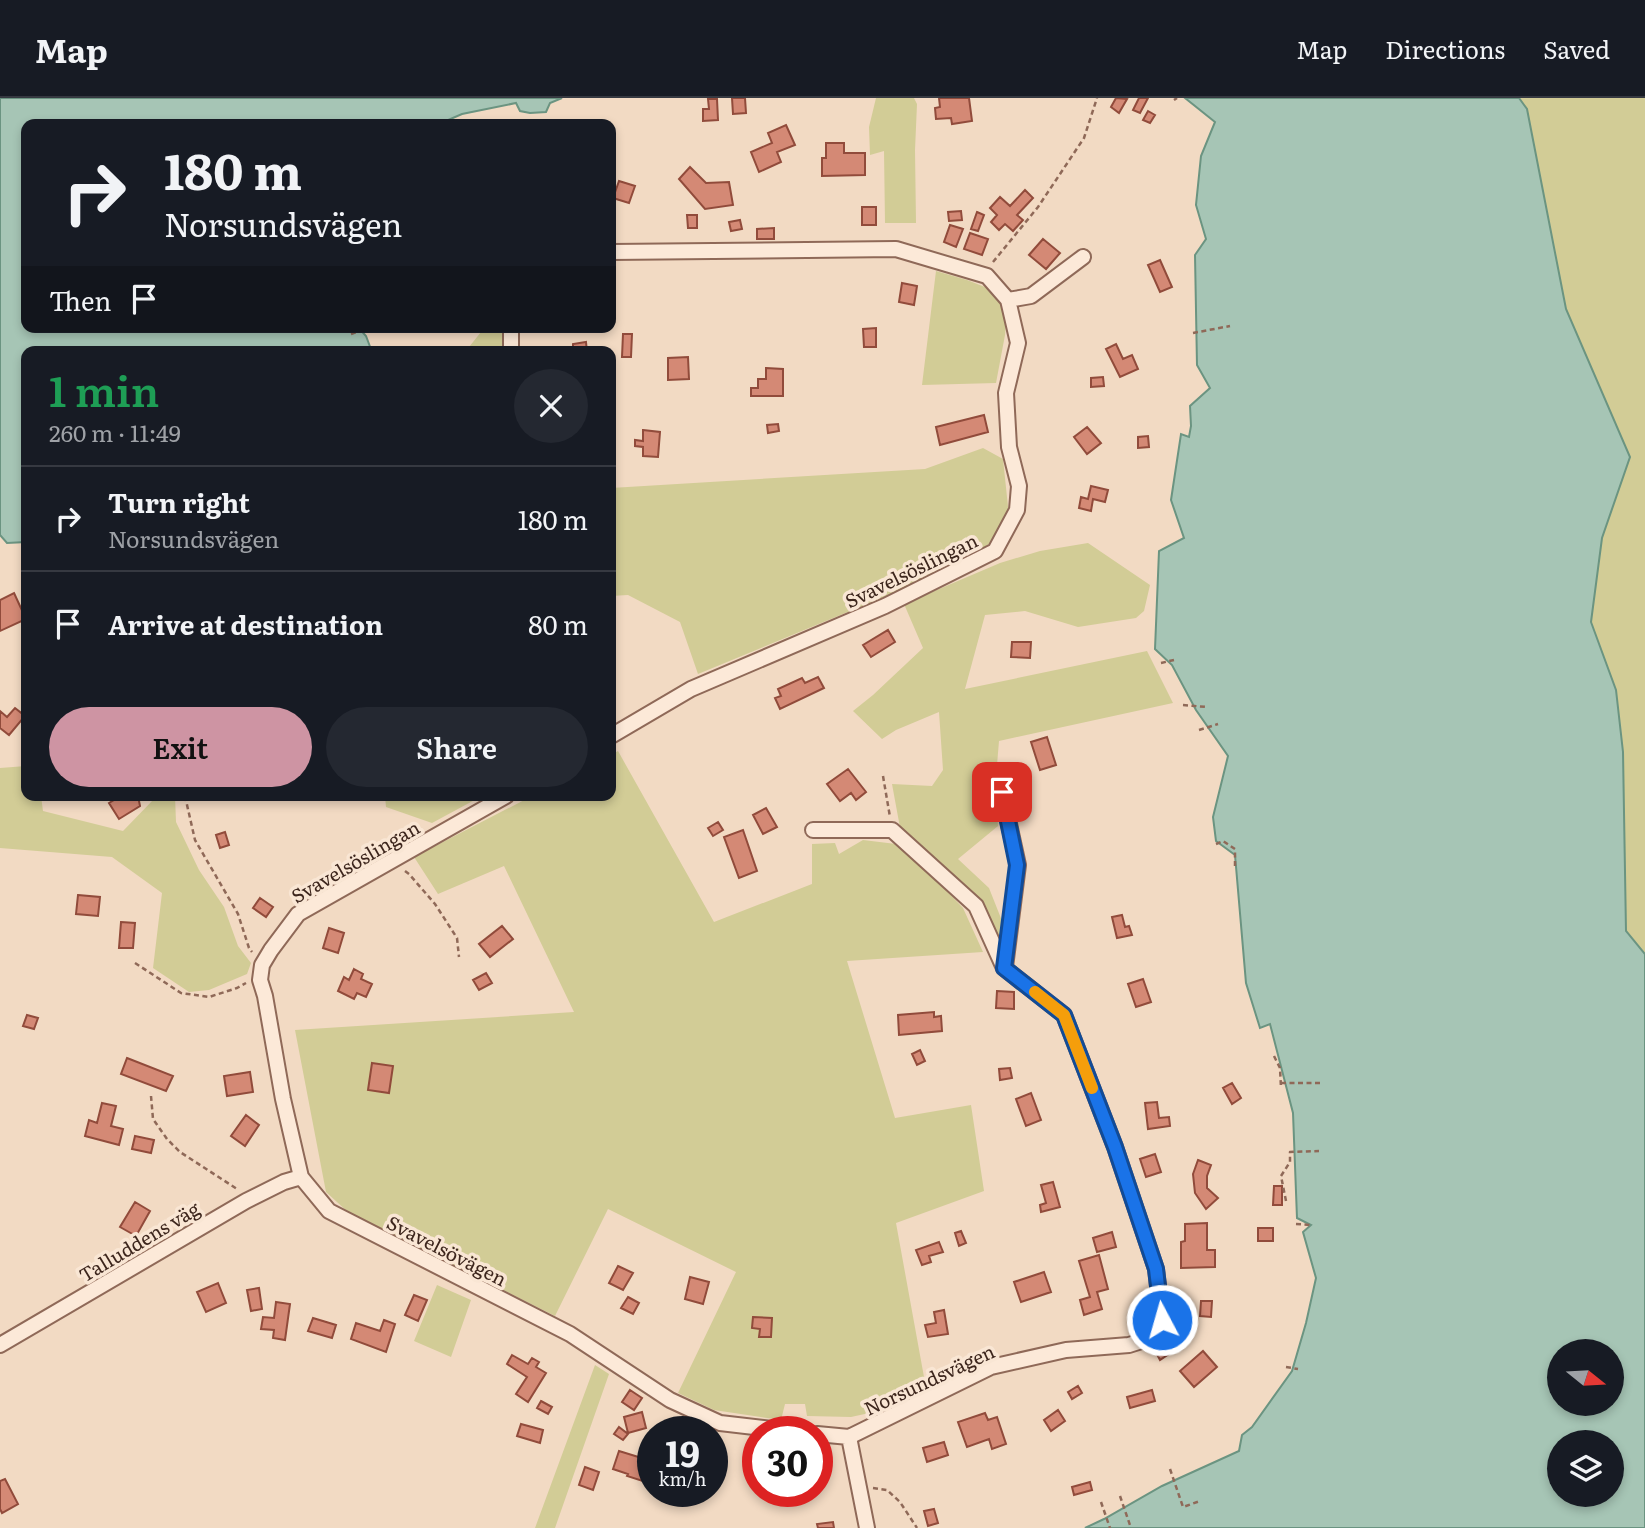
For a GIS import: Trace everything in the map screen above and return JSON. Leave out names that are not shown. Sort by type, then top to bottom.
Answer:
[{"type":"street","points":[[616,252],[896,249],[987,276]]},
{"type":"street","points":[[1008,300],[1031,296],[1083,257]]},
{"type":"street","name":"Svavelsöslingan","points":[[616,733],[691,689],[885,606],[995,551],[1017,510],[1019,486],[1009,447],[1006,393],[1018,343],[1008,300],[987,276]]},
{"type":"street","points":[[1002,792],[1017,865],[1004,968]]},
{"type":"street","name":"Svavelsöslingan","points":[[261,972],[271,950],[298,914],[497,801]]},
{"type":"street","points":[[813,830],[892,830]]},
{"type":"street","name":"Norsundsvägen","points":[[849,1437],[991,1367],[1066,1350],[1129,1345],[1151,1338],[1162,1320],[1156,1269],[1115,1147],[1064,1015],[1004,968],[976,906],[892,830]]},
{"type":"street","name":"Svavelsövägen","points":[[261,972],[283,1099],[300,1177],[329,1211],[570,1334],[670,1400],[720,1423],[742,1426]]},
{"type":"street","name":"Talluddens väg","points":[[0,1345],[246,1201],[300,1177]]},
{"type":"street","points":[[833,1436],[849,1437],[867,1528]]},
{"type":"path","points":[[987,276],[992,264],[1038,207],[1084,138],[1097,98]]},
{"type":"path","points":[[1193,333],[1230,326]]},
{"type":"path","points":[[1161,663],[1174,660]]},
{"type":"path","points":[[1183,705],[1207,707]]},
{"type":"path","points":[[1199,730],[1218,724]]},
{"type":"path","points":[[883,776],[892,830]]},
{"type":"path","points":[[135,963],[181,993],[209,997],[237,988],[261,972],[249,948],[238,914],[195,840],[186,801]]},
{"type":"path","points":[[1216,845],[1223,841],[1235,849],[1235,869]]},
{"type":"path","points":[[394,859],[397,866],[409,874],[435,904],[457,938],[459,957]]},
{"type":"path","points":[[1274,1056],[1280,1068],[1281,1088]]},
{"type":"path","points":[[1281,1083],[1322,1083]]},
{"type":"path","points":[[151,1096],[153,1119],[167,1139],[180,1152],[242,1192],[246,1201]]},
{"type":"path","points":[[1286,1201],[1282,1176],[1290,1162],[1290,1152],[1319,1151]]},
{"type":"path","points":[[1296,1224],[1310,1225]]},
{"type":"path","points":[[1286,1367],[1298,1369]]},
{"type":"path","points":[[1170,1469],[1182,1507],[1200,1501]]},
{"type":"path","points":[[859,1489],[887,1490],[900,1502],[916,1528]]},
{"type":"path","points":[[1120,1496],[1131,1528]]},
{"type":"path","points":[[1101,1502],[1110,1528]]},
{"type":"shaded area","points":[[0,98],[562,98],[550,103],[546,112],[520,111],[516,103],[462,114],[450,119],[21,119],[21,333],[363,333],[370,346],[21,346],[21,542],[7,543],[0,535]]},
{"type":"shaded area","points":[[876,98],[914,98],[917,104],[916,223],[885,223],[884,151],[870,155],[869,127]]},
{"type":"shaded area","points":[[1185,98],[1519,98],[1527,109],[1566,309],[1630,457],[1602,538],[1591,622],[1616,690],[1623,752],[1626,931],[1645,954],[1645,1528],[1085,1528],[1162,1486],[1239,1451],[1242,1435],[1252,1427],[1292,1371],[1316,1278],[1303,1232],[1311,1225],[1297,1218],[1293,1113],[1270,1024],[1260,1028],[1246,983],[1235,855],[1216,841],[1213,817],[1228,756],[1196,710],[1172,665],[1155,649],[1159,551],[1184,538],[1171,500],[1181,434],[1189,437],[1190,406],[1210,388],[1197,365],[1195,255],[1206,239],[1196,205],[1201,156],[1215,122]]},
{"type":"shaded area","points":[[1519,98],[1645,98],[1645,954],[1626,931],[1623,752],[1616,690],[1591,622],[1602,538],[1630,457],[1566,309],[1527,109]]},
{"type":"shaded area","points":[[936,271],[990,289],[1007,310],[996,383],[922,385]]},
{"type":"shaded area","points":[[480,333],[505,333],[506,346],[470,346]]},
{"type":"shaded area","points":[[983,448],[1003,459],[1009,516],[993,541],[954,568],[698,674],[680,622],[628,595],[616,596],[616,488],[925,469]]},
{"type":"shaded area","points":[[1088,543],[1150,585],[1144,611],[1136,618],[1078,627],[1025,611],[985,615],[965,689],[1147,651],[1173,703],[999,741],[995,789],[998,826],[958,859],[989,888],[1006,931],[1000,946],[979,898],[901,833],[892,784],[932,786],[943,770],[939,712],[896,730],[882,739],[853,711],[923,648],[904,604],[1000,563],[1040,551]]},
{"type":"shaded area","points":[[618,751],[714,922],[812,884],[812,844],[835,843],[839,854],[863,840],[896,844],[926,869],[963,908],[983,952],[847,961],[895,1118],[971,1105],[984,1191],[896,1223],[926,1388],[883,1410],[851,1417],[807,1416],[805,1404],[785,1404],[782,1416],[754,1416],[714,1410],[678,1393],[736,1272],[608,1209],[555,1316],[349,1213],[326,1192],[295,1030],[574,1012],[504,866],[438,894],[414,857],[522,801],[616,801]]},
{"type":"shaded area","points":[[21,766],[21,801],[42,801],[43,811],[123,831],[152,801],[175,801],[176,822],[199,870],[224,907],[238,946],[251,963],[247,974],[209,990],[189,992],[153,968],[162,893],[112,857],[0,848],[0,768]]},
{"type":"shaded area","points":[[385,801],[473,801],[432,823],[386,807]]},
{"type":"shaded area","points":[[437,1285],[471,1300],[451,1357],[414,1341]]},
{"type":"shaded area","points":[[595,1365],[609,1374],[555,1528],[535,1528]]},
{"type":"building","points":[[732,98],[745,98],[746,113],[733,114]]},
{"type":"building","points":[[939,98],[969,98],[972,121],[952,124],[951,118],[936,119],[935,108],[940,107]]},
{"type":"building","points":[[1116,98],[1127,99],[1119,113],[1111,107]]},
{"type":"building","points":[[1139,98],[1148,98],[1140,113],[1133,110]]},
{"type":"building","points":[[708,99],[717,99],[718,120],[703,121],[703,109],[709,109]]},
{"type":"building","points":[[1148,111],[1155,115],[1150,123],[1143,120]]},
{"type":"building","points":[[786,125],[795,145],[777,152],[781,162],[759,172],[751,152],[772,143],[768,133]]},
{"type":"building","points":[[826,143],[844,143],[844,153],[865,153],[865,175],[822,176],[822,158],[826,158]]},
{"type":"building","points":[[690,167],[706,183],[729,182],[733,205],[705,209],[679,179]]},
{"type":"building","points":[[619,181],[635,186],[629,203],[616,199]]},
{"type":"building","points":[[1025,190],[1033,198],[1017,215],[1023,220],[1013,231],[1005,224],[999,230],[991,222],[997,215],[990,208],[1000,197],[1010,206]]},
{"type":"building","points":[[862,207],[876,207],[876,225],[862,225]]},
{"type":"building","points":[[961,211],[962,220],[949,221],[948,212]]},
{"type":"building","points":[[977,212],[984,215],[978,231],[971,229]]},
{"type":"building","points":[[687,215],[697,215],[697,228],[688,228]]},
{"type":"building","points":[[740,220],[742,229],[731,231],[729,222]]},
{"type":"building","points":[[950,225],[963,229],[956,247],[944,242]]},
{"type":"building","points":[[774,228],[774,239],[757,239],[757,229]]},
{"type":"building","points":[[970,233],[988,239],[982,255],[964,249]]},
{"type":"building","points":[[1043,239],[1060,253],[1046,269],[1029,255]]},
{"type":"building","points":[[1160,260],[1172,287],[1160,292],[1148,265]]},
{"type":"building","points":[[902,283],[917,286],[914,305],[899,302]]},
{"type":"building","points":[[876,328],[876,347],[864,347],[863,329]]},
{"type":"building","points":[[623,334],[632,334],[631,357],[622,357]]},
{"type":"building","points":[[586,342],[586,346],[573,346]]},
{"type":"building","points":[[1116,344],[1123,359],[1132,355],[1138,369],[1120,377],[1106,349]]},
{"type":"building","points":[[688,357],[689,379],[668,380],[668,358]]},
{"type":"building","points":[[766,368],[783,369],[783,396],[751,396],[751,388],[758,388],[758,379],[766,379]]},
{"type":"building","points":[[1103,377],[1104,386],[1091,387],[1091,378]]},
{"type":"building","points":[[984,415],[988,432],[940,445],[936,427]]},
{"type":"building","points":[[778,424],[779,431],[768,433],[767,425]]},
{"type":"building","points":[[1087,427],[1101,443],[1087,454],[1074,437]]},
{"type":"building","points":[[643,430],[660,432],[658,457],[643,456],[643,447],[635,446],[635,440],[643,441]]},
{"type":"building","points":[[1148,436],[1149,447],[1138,448],[1138,437]]},
{"type":"building","points":[[1091,486],[1108,490],[1105,502],[1093,499],[1091,511],[1079,508],[1081,497],[1088,499]]},
{"type":"building","points":[[14,593],[21,608],[21,621],[0,631],[0,600]]},
{"type":"building","points":[[888,630],[895,642],[871,657],[863,645]]},
{"type":"building","points":[[1012,642],[1031,642],[1030,658],[1011,657]]},
{"type":"building","points":[[818,677],[824,688],[780,709],[775,698],[781,696],[778,689],[802,678],[805,683]]},
{"type":"building","points":[[15,708],[21,713],[21,721],[9,735],[0,728],[0,711],[7,717]]},
{"type":"building","points":[[1047,737],[1056,765],[1040,770],[1031,742]]},
{"type":"building","points":[[848,769],[866,792],[856,800],[851,793],[840,801],[827,784]]},
{"type":"building","points":[[139,801],[140,806],[119,819],[109,803]]},
{"type":"building","points":[[766,808],[777,827],[763,834],[753,815]]},
{"type":"building","points":[[718,822],[723,830],[713,836],[708,828]]},
{"type":"building","points":[[743,830],[757,871],[739,878],[724,837]]},
{"type":"building","points":[[225,832],[229,845],[220,848],[216,835]]},
{"type":"building","points":[[78,895],[100,897],[98,916],[76,914]]},
{"type":"building","points":[[260,898],[273,907],[266,917],[253,908]]},
{"type":"building","points":[[1122,915],[1125,927],[1129,926],[1132,935],[1117,938],[1112,917]]},
{"type":"building","points":[[121,922],[135,923],[133,948],[119,948]]},
{"type":"building","points":[[502,926],[513,939],[490,957],[479,944]]},
{"type":"building","points":[[329,928],[344,933],[338,953],[323,948]]},
{"type":"building","points":[[354,969],[363,974],[361,979],[372,984],[366,997],[357,993],[354,999],[338,991],[344,977],[349,980]]},
{"type":"building","points":[[486,973],[492,983],[479,990],[473,980]]},
{"type":"building","points":[[1143,979],[1151,1002],[1136,1007],[1128,984]]},
{"type":"building","points":[[997,991],[1014,992],[1014,1009],[996,1008]]},
{"type":"building","points":[[934,1012],[934,1017],[941,1016],[942,1031],[899,1035],[898,1015]]},
{"type":"building","points":[[27,1015],[38,1018],[34,1029],[23,1026]]},
{"type":"building","points":[[920,1050],[925,1061],[917,1065],[912,1054]]},
{"type":"building","points":[[127,1058],[173,1076],[166,1091],[121,1074]]},
{"type":"building","points":[[372,1063],[393,1066],[389,1093],[368,1090]]},
{"type":"building","points":[[1010,1068],[1012,1078],[1000,1080],[999,1069]]},
{"type":"building","points":[[250,1072],[253,1092],[227,1096],[224,1076]]},
{"type":"building","points":[[1232,1083],[1241,1098],[1232,1104],[1223,1088]]},
{"type":"building","points":[[1031,1093],[1041,1120],[1026,1126],[1016,1099]]},
{"type":"building","points":[[1157,1102],[1159,1118],[1169,1117],[1170,1126],[1148,1129],[1145,1103]]},
{"type":"building","points":[[102,1103],[116,1106],[111,1126],[123,1129],[119,1145],[85,1136],[89,1120],[97,1123]]},
{"type":"building","points":[[246,1115],[259,1125],[245,1146],[231,1136]]},
{"type":"building","points":[[135,1136],[154,1140],[151,1153],[132,1149]]},
{"type":"building","points":[[1155,1154],[1161,1172],[1146,1177],[1140,1159]]},
{"type":"building","points":[[1198,1160],[1211,1165],[1207,1188],[1218,1198],[1206,1209],[1195,1193],[1193,1174]]},
{"type":"building","points":[[1053,1182],[1060,1207],[1041,1212],[1040,1205],[1046,1203],[1041,1185]]},
{"type":"building","points":[[1274,1186],[1282,1186],[1282,1205],[1273,1205]]},
{"type":"building","points":[[135,1202],[150,1211],[136,1236],[120,1227]]},
{"type":"building","points":[[1207,1223],[1207,1250],[1215,1250],[1215,1267],[1181,1268],[1181,1242],[1185,1241],[1185,1224]]},
{"type":"building","points":[[1258,1228],[1273,1228],[1273,1241],[1258,1241]]},
{"type":"building","points":[[961,1231],[966,1243],[959,1246],[955,1233]]},
{"type":"building","points":[[1112,1232],[1116,1247],[1097,1252],[1093,1238]]},
{"type":"building","points":[[939,1242],[943,1252],[929,1256],[931,1262],[922,1265],[916,1250]]},
{"type":"building","points":[[1099,1255],[1108,1289],[1097,1292],[1102,1309],[1084,1315],[1080,1300],[1090,1297],[1079,1261]]},
{"type":"building","points":[[618,1266],[633,1273],[623,1290],[609,1283]]},
{"type":"building","points":[[1044,1272],[1051,1292],[1021,1302],[1014,1282]]},
{"type":"building","points":[[690,1277],[709,1282],[703,1304],[685,1299]]},
{"type":"building","points":[[218,1283],[226,1303],[206,1312],[197,1292]]},
{"type":"building","points":[[259,1288],[262,1309],[251,1311],[247,1290]]},
{"type":"building","points":[[414,1295],[427,1300],[418,1321],[405,1315]]},
{"type":"building","points":[[628,1297],[639,1303],[633,1314],[621,1308]]},
{"type":"building","points":[[1201,1301],[1212,1301],[1211,1317],[1200,1316]]},
{"type":"building","points":[[276,1302],[290,1304],[285,1340],[273,1338],[274,1330],[261,1329],[263,1317],[274,1318]]},
{"type":"building","points":[[944,1310],[948,1334],[928,1337],[925,1325],[936,1323],[934,1312]]},
{"type":"building","points":[[753,1317],[772,1318],[771,1337],[759,1337],[760,1329],[752,1328]]},
{"type":"building","points":[[313,1318],[336,1325],[332,1338],[308,1331]]},
{"type":"building","points":[[384,1320],[395,1324],[386,1352],[351,1339],[356,1323],[380,1331]]},
{"type":"building","points":[[1164,1338],[1172,1352],[1160,1360],[1152,1345]]},
{"type":"building","points":[[1203,1351],[1217,1367],[1194,1387],[1180,1371]]},
{"type":"building","points":[[512,1355],[528,1364],[532,1358],[539,1362],[536,1367],[546,1373],[528,1402],[516,1394],[527,1377],[507,1364]]},
{"type":"building","points":[[1078,1386],[1082,1393],[1072,1399],[1068,1392]]},
{"type":"building","points":[[630,1390],[642,1398],[634,1410],[622,1402]]},
{"type":"building","points":[[1152,1390],[1155,1401],[1130,1408],[1127,1397]]},
{"type":"building","points":[[541,1401],[552,1407],[548,1414],[537,1408]]},
{"type":"building","points":[[1058,1410],[1065,1421],[1051,1431],[1044,1420]]},
{"type":"building","points":[[642,1412],[643,1416],[637,1416],[637,1430],[628,1433],[624,1417]]},
{"type":"building","points":[[985,1413],[988,1420],[997,1417],[1006,1444],[992,1449],[989,1439],[967,1447],[958,1422]]},
{"type":"building","points":[[521,1424],[543,1430],[540,1443],[517,1436]]},
{"type":"building","points":[[619,1427],[628,1434],[623,1440],[614,1434]]},
{"type":"building","points":[[944,1442],[948,1455],[927,1462],[923,1448]]},
{"type":"building","points":[[619,1451],[637,1457],[637,1479],[613,1469]]},
{"type":"building","points":[[585,1467],[599,1472],[593,1490],[579,1485]]},
{"type":"building","points":[[5,1479],[18,1504],[2,1513],[0,1481]]},
{"type":"building","points":[[1090,1482],[1092,1490],[1074,1495],[1072,1487]]},
{"type":"building","points":[[934,1509],[938,1523],[928,1526],[924,1511]]},
{"type":"building","points":[[833,1522],[834,1528],[818,1528],[817,1524]]},
{"type":"slow traffic","points":[[1035,992],[1064,1015],[1092,1088]]},
{"type":"route","points":[[1002,792],[1017,865],[1004,968],[1064,1015],[1115,1147],[1156,1269],[1162,1320]]}]
